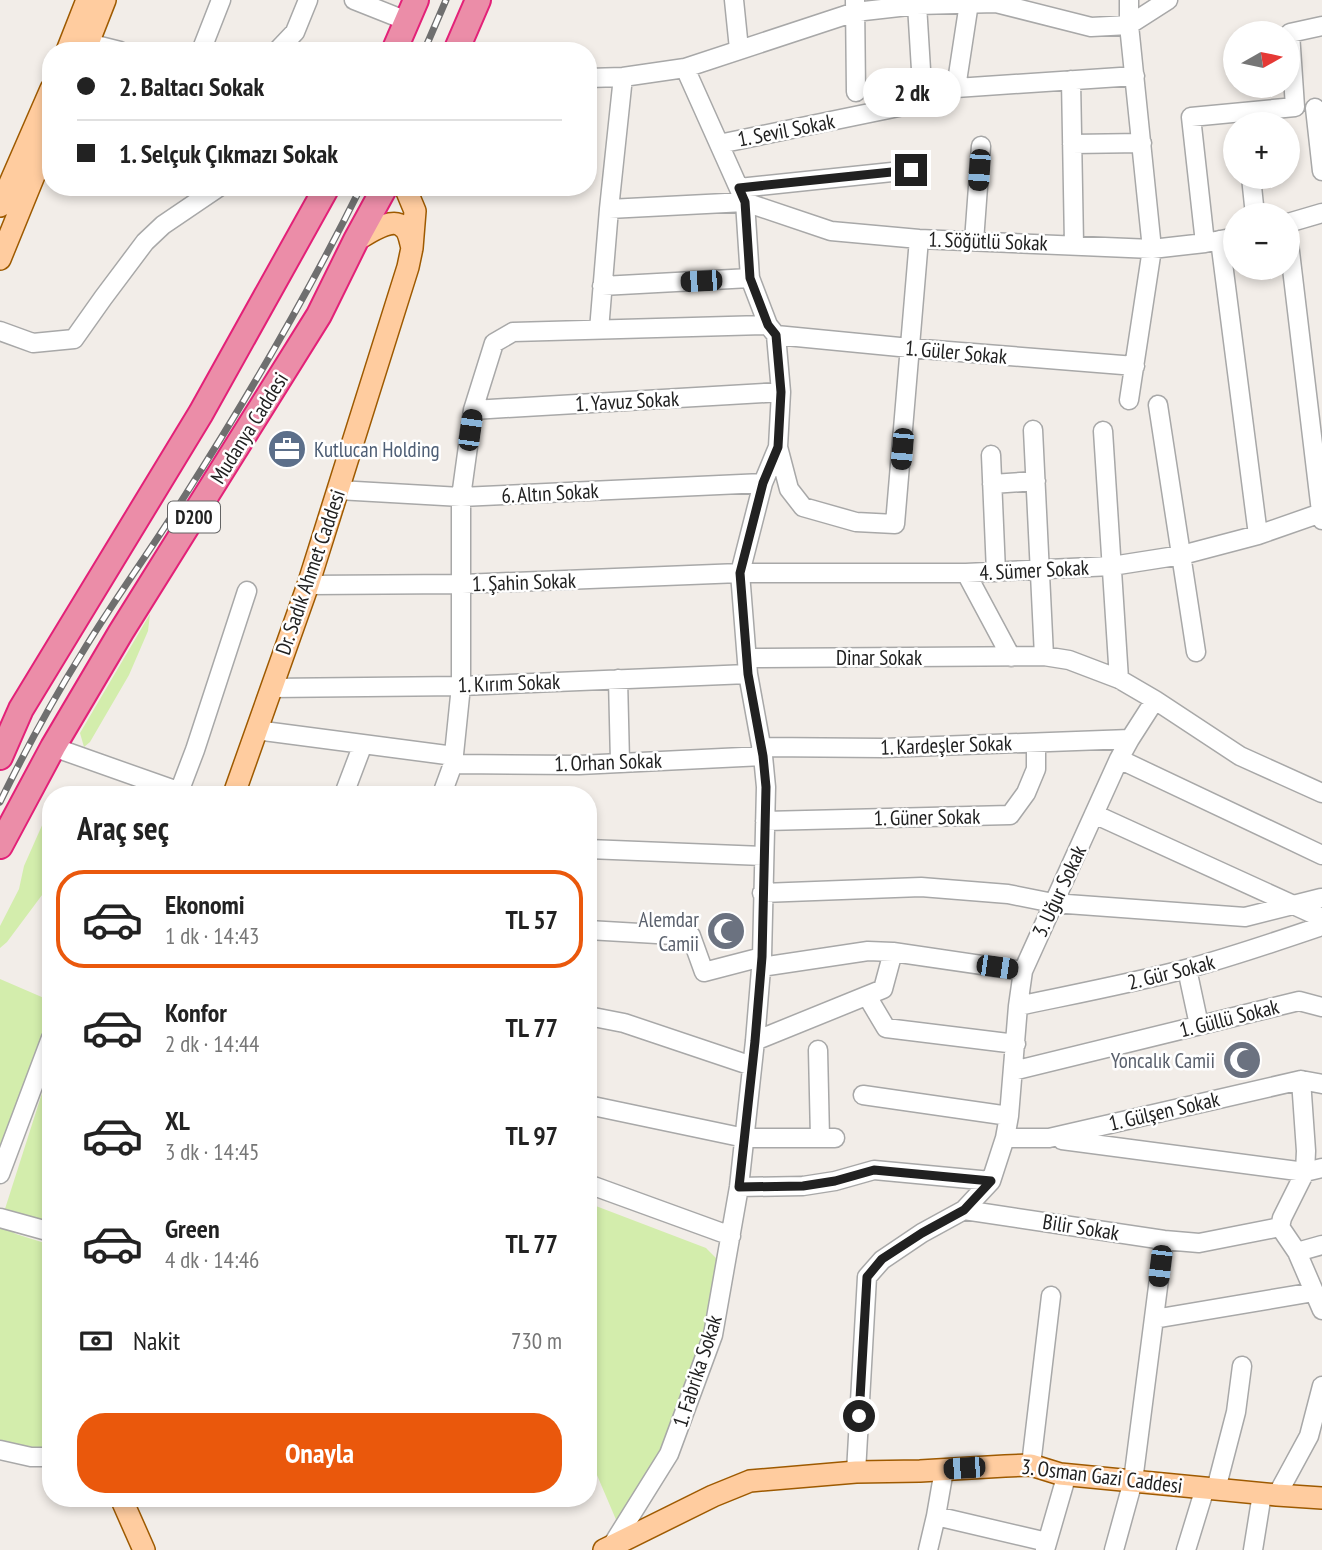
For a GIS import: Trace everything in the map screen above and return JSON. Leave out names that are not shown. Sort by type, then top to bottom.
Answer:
[{"type":"highway","points":[[460,42],[478,0]]},
{"type":"highway","points":[[398,42],[411,11]]},
{"type":"highway","name":"D200","points":[[0,757],[21,709],[201,413],[322,196]]},
{"type":"highway","name":"Mudanya Caddesi","points":[[0,846],[53,747],[121,632],[319,315],[380,196]]},
{"type":"main road","points":[[71,42],[87,0]]},
{"type":"main road","points":[[88,42],[105,0]]},
{"type":"main road","points":[[0,206],[42,110]]},
{"type":"main road","points":[[0,259],[42,156]]},
{"type":"main road","name":"Dr. Sadık Ahmet Caddesi","points":[[237,786],[308,585],[408,267],[415,211],[409,196]]},
{"type":"main road","points":[[356,240],[383,225],[395,223],[403,226],[412,248]]},
{"type":"main road","name":"3. Osman Gazi Caddesi","points":[[608,1548],[713,1496],[750,1481],[856,1472],[1031,1465],[1067,1474],[1322,1498]]},
{"type":"main road","points":[[125,1507],[144,1550]]},
{"type":"street","points":[[205,42],[221,0]]},
{"type":"street","points":[[285,42],[295,32],[308,0]]},
{"type":"street","points":[[354,0],[411,11]]},
{"type":"street","points":[[734,0],[740,49]]},
{"type":"street","points":[[1129,0],[1129,25],[1152,249],[1129,400]]},
{"type":"street","points":[[597,78],[623,77],[685,68],[855,6],[996,2],[1033,6],[1090,27],[1129,25],[1168,0]]},
{"type":"street","points":[[970,3],[956,88],[1135,76]]},
{"type":"street","name":"1. Sevil Sokak","points":[[719,144],[923,102],[917,5]]},
{"type":"street","points":[[855,6],[856,92]]},
{"type":"street","points":[[1272,112],[1295,107],[1290,33],[1322,26]]},
{"type":"street","points":[[685,68],[742,195],[750,278],[772,330],[781,392],[778,447],[789,489],[803,507],[856,522],[895,524],[919,239]]},
{"type":"street","points":[[599,330],[623,77]]},
{"type":"street","points":[[1071,80],[1074,244]]},
{"type":"street","points":[[1315,108],[1322,171]]},
{"type":"street","points":[[1223,118],[1191,117],[1220,240],[1258,535]]},
{"type":"street","points":[[1072,144],[1142,143]]},
{"type":"street","points":[[974,241],[981,146]]},
{"type":"street","points":[[609,209],[742,195],[911,170]]},
{"type":"street","name":"1. Söğütlü Sokak","points":[[742,195],[831,231],[919,239],[1152,249],[1220,240]]},
{"type":"street","points":[[0,331],[33,343],[74,339],[145,242],[163,225],[206,196]]},
{"type":"street","points":[[1300,219],[1322,213]]},
{"type":"street","points":[[602,286],[750,278]]},
{"type":"street","points":[[1293,280],[1321,516]]},
{"type":"street","name":"1. Güler Sokak","points":[[473,410],[494,343],[513,332],[772,330],[910,348],[1135,366]]},
{"type":"street","name":"1. Yavuz Sokak","points":[[473,410],[781,392]]},
{"type":"street","points":[[1158,405],[1196,652]]},
{"type":"street","points":[[445,786],[454,760],[461,686],[461,497],[473,410]]},
{"type":"street","points":[[1033,430],[1044,656]]},
{"type":"street","points":[[1103,430],[1119,679]]},
{"type":"street","name":"1. Fabrika Sokak","points":[[608,1548],[669,1454],[694,1391],[713,1335],[739,1187],[762,962],[766,787],[747,666],[740,573],[763,483],[778,447]]},
{"type":"street","points":[[991,456],[996,572]]},
{"type":"street","points":[[992,484],[1036,481]]},
{"type":"street","name":"6. Altın Sokak","points":[[338,490],[461,497],[763,483]]},
{"type":"street","name":"4. Sümer Sokak","points":[[740,573],[966,573],[1112,566],[1182,555],[1321,516]]},
{"type":"street","name":"1. Şahin Sokak","points":[[308,585],[462,584],[740,573]]},
{"type":"street","points":[[966,573],[1011,656]]},
{"type":"street","points":[[184,786],[247,591]]},
{"type":"street","name":"Dinar Sokak","points":[[747,666],[1011,656],[1044,656],[1069,660],[1119,679],[1240,755],[1322,793]]},
{"type":"street","name":"1. Kırım Sokak","points":[[271,688],[461,686],[618,679],[747,666]]},
{"type":"street","points":[[618,679],[620,762]]},
{"type":"street","name":"3. Uğur Sokak","points":[[856,1472],[867,1277],[882,1259],[964,1210],[991,1181],[1009,1116],[1023,971],[1119,759],[1156,700]]},
{"type":"street","name":"1. Orhan Sokak","points":[[256,730],[363,744],[454,760],[579,765],[762,751]]},
{"type":"street","name":"1. Kardeşler Sokak","points":[[762,751],[1130,739]]},
{"type":"street","name":"1. Güner Sokak","points":[[765,821],[1010,815],[1026,793],[1037,769],[1036,743]]},
{"type":"street","points":[[347,786],[363,744]]},
{"type":"street","points":[[53,747],[162,786]]},
{"type":"street","points":[[1119,759],[1322,855]]},
{"type":"street","points":[[1094,814],[1322,918]]},
{"type":"street","points":[[597,849],[763,856]]},
{"type":"street","points":[[762,893],[921,887],[1008,894],[1054,903],[1245,917],[1321,898]]},
{"type":"street","name":"2. Gür Sokak","points":[[1018,1006],[1187,969],[1322,926]]},
{"type":"street","points":[[597,931],[691,936],[704,972],[762,962],[868,951],[893,952],[1023,971]]},
{"type":"street","points":[[755,1041],[883,989],[893,952]]},
{"type":"street","points":[[1187,969],[1199,1026]]},
{"type":"street","points":[[867,996],[886,1028],[1016,1044]]},
{"type":"street","name":"1. Güllü Sokak","points":[[1013,1071],[1299,1001],[1322,1007]]},
{"type":"street","points":[[597,1018],[624,1023],[752,1066]]},
{"type":"street","points":[[597,1107],[745,1138],[827,1138],[818,1050]]},
{"type":"street","points":[[0,1174],[42,1062]]},
{"type":"street","points":[[1301,1080],[1306,1151],[1314,1170]]},
{"type":"street","name":"1. Gülşen Sokak","points":[[1005,1138],[1049,1138],[1301,1080],[1322,1084]]},
{"type":"street","points":[[863,1095],[1009,1116]]},
{"type":"street","points":[[1049,1138],[1314,1170]]},
{"type":"street","points":[[739,1187],[803,1186],[835,1181],[874,1170],[991,1181]]},
{"type":"street","points":[[1314,1170],[1282,1218],[1280,1227],[1297,1252],[1322,1311]]},
{"type":"street","points":[[597,1187],[731,1236]]},
{"type":"street","name":"Bilir Sokak","points":[[964,1210],[1199,1243],[1280,1227]]},
{"type":"street","points":[[0,1218],[42,1230]]},
{"type":"street","points":[[1114,1550],[1133,1481],[1164,1240]]},
{"type":"street","points":[[1297,1252],[1322,1245]]},
{"type":"street","points":[[1154,1319],[1314,1292]]},
{"type":"street","points":[[1031,1465],[1051,1296]]},
{"type":"street","points":[[1186,1550],[1211,1489],[1236,1412],[1242,1366]]},
{"type":"street","points":[[1253,1550],[1270,1494],[1315,1436],[1322,1386]]},
{"type":"street","points":[[0,1450],[42,1457]]},
{"type":"street","points":[[928,1550],[944,1470]]},
{"type":"street","points":[[936,1516],[1046,1546],[1067,1474]]},
{"type":"green space","points":[[150,614],[148,631],[129,675],[90,742],[84,747],[80,733]]},
{"type":"green space","points":[[42,825],[42,895],[0,948],[0,926],[19,889],[24,866]]},
{"type":"green space","points":[[0,979],[42,997],[42,1046],[0,1163]]},
{"type":"green space","points":[[42,1093],[42,1222],[4,1212]]},
{"type":"green space","points":[[597,1206],[706,1248],[717,1259],[720,1273],[706,1341],[662,1455],[620,1529],[597,1475]]},
{"type":"green space","points":[[0,1225],[16,1234],[42,1242],[42,1449],[0,1444]]},
{"type":"railway","points":[[428,42],[446,0]]},
{"type":"railway","points":[[0,802],[71,671],[254,383],[299,306],[356,196]]},
{"type":"place","name":"Kutlucan Holding","points":[[287,449]]},
{"type":"place","name":"Alemdar Camii","points":[[726,931]]},
{"type":"place","name":"Yoncalık Camii","points":[[1242,1060]]},
{"type":"route","points":[[859,1416],[867,1277],[882,1259],[964,1210],[991,1181],[874,1170],[835,1181],[803,1186],[739,1187],[762,957],[766,787],[748,674],[740,573],[763,483],[778,447],[781,392],[776,335],[768,325],[750,278],[745,202],[739,188],[911,170]]}]
